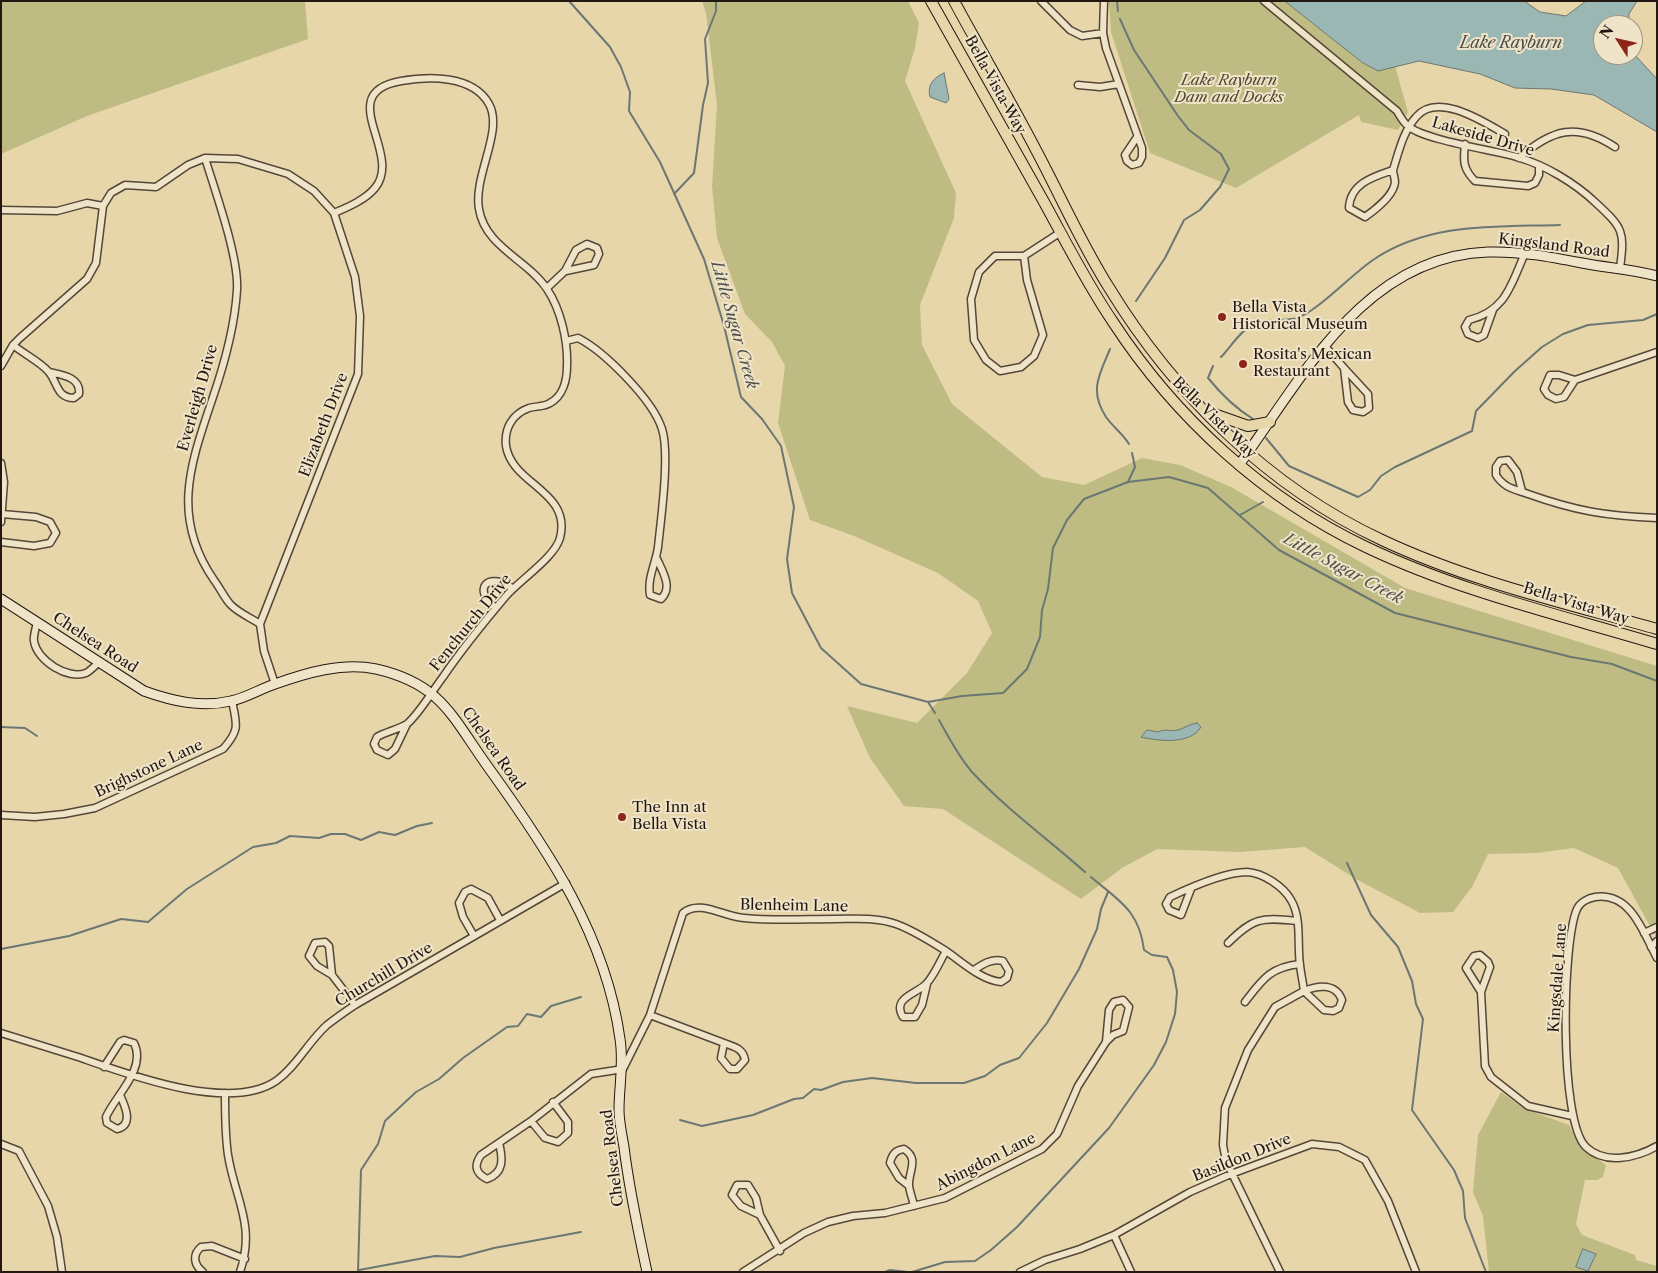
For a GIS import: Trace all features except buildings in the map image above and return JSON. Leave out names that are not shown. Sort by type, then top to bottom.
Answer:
[{"type":"main road","name":"Bella Vista Way","points":[[931,1],[1111,320],[1134,354],[1188,417],[1239,465],[1324,524],[1365,547],[1416,569],[1657,644]]},
{"type":"main road","name":"Bella Vista Way","points":[[954,1],[1034,146],[1107,285],[1154,353],[1203,410],[1248,452],[1287,484],[1331,514],[1381,540],[1460,572],[1657,629]]},
{"type":"main road","points":[[1203,410],[1248,426],[1270,422]]},
{"type":"street","points":[[1041,1],[1070,30],[1082,36],[1103,33]]},
{"type":"street","points":[[1104,1],[1103,33],[1137,137]]},
{"type":"street","name":"Lakeside Drive","points":[[1264,1],[1397,111],[1409,127],[1430,136],[1519,158],[1539,166],[1577,187],[1614,221],[1621,231],[1624,241],[1620,268]]},
{"type":"street","name":"Fenchurch Drive","points":[[334,213],[354,204],[376,187],[381,173],[380,152],[369,109],[372,96],[381,86],[414,79],[458,81],[475,88],[489,102],[494,119],[479,187],[479,209],[487,230],[506,252],[525,266],[547,288],[559,314],[566,341],[567,374],[559,396],[549,404],[528,408],[519,413],[510,421],[506,433],[508,452],[518,467],[552,499],[561,515],[560,540],[550,554],[512,588],[406,724]]},
{"type":"street","points":[[1078,85],[1100,88],[1119,84]]},
{"type":"street","points":[[1393,170],[1374,176],[1354,190],[1349,197],[1348,208],[1353,213],[1365,217],[1373,212],[1392,191],[1395,183],[1393,170],[1400,144],[1416,116],[1423,110],[1435,107],[1449,108],[1476,117],[1505,134]]},
{"type":"street","points":[[1519,158],[1543,140],[1571,131],[1587,132],[1615,147]]},
{"type":"street","points":[[1465,144],[1464,170],[1475,181],[1528,186],[1535,183],[1539,175],[1539,166]]},
{"type":"street","points":[[1,366],[13,346],[88,279],[96,263],[103,206],[111,194],[126,185],[156,188],[188,166],[205,158]]},
{"type":"street","name":"Elizabeth Drive","points":[[205,158],[252,162],[288,174],[314,191],[334,213],[355,277],[360,316],[358,374],[260,624],[264,651],[275,684]]},
{"type":"street","name":"Everleigh Drive","points":[[205,158],[231,248],[237,288],[233,317],[215,388],[195,452],[188,503],[191,526],[200,558],[231,605],[260,624]]},
{"type":"street","points":[[1,210],[57,211],[88,203],[103,206]]},
{"type":"street","points":[[1024,256],[1027,280],[1043,335],[1034,356],[1021,368],[1000,371],[986,360],[974,340],[971,299],[979,272],[995,256],[1024,256],[1061,232]]},
{"type":"street","points":[[547,288],[565,271],[576,250],[587,244],[596,248],[599,254],[594,265],[565,271]]},
{"type":"street","name":"Kingsland Road","points":[[1239,465],[1324,345],[1380,291],[1401,277],[1424,266],[1447,258],[1487,252],[1526,254],[1620,268],[1657,276]]},
{"type":"street","points":[[1493,310],[1490,323],[1484,335],[1478,338],[1468,334],[1465,327],[1469,320],[1482,316],[1499,306],[1507,294],[1526,254]]},
{"type":"street","points":[[566,341],[578,338],[593,345],[605,356],[651,409],[662,429],[664,460],[657,559],[649,588],[650,595],[661,599],[666,594],[667,588],[657,559]]},
{"type":"street","points":[[1324,345],[1368,394],[1369,408],[1364,412],[1353,410],[1348,402],[1344,368]]},
{"type":"street","points":[[13,346],[49,372],[75,380],[80,387],[79,394],[74,398],[67,398],[58,391],[49,372]]},
{"type":"street","points":[[1575,380],[1564,397],[1556,399],[1548,395],[1544,389],[1550,375],[1559,375],[1575,380],[1657,352]]},
{"type":"street","points":[[1522,491],[1514,466],[1508,460],[1500,461],[1496,466],[1496,475],[1500,483],[1522,491],[1579,510],[1602,515],[1657,518]]},
{"type":"street","points":[[1,463],[4,482],[2,518],[36,517],[50,522],[56,533],[50,543],[34,546],[1,542]]},
{"type":"street","points":[[496,608],[486,600],[484,592],[486,585],[493,580],[501,580],[512,588]]},
{"type":"street","name":"Chelsea Road","points":[[1,599],[144,691],[169,701],[204,704],[232,701],[275,684],[342,666],[374,669],[398,676],[432,692],[468,737],[519,809],[566,883],[595,945],[610,991],[620,1038],[623,1069],[619,1110],[630,1196],[647,1272]]},
{"type":"street","points":[[37,622],[34,641],[39,653],[54,667],[71,674],[86,673],[98,663]]},
{"type":"street","name":"Brighstone Lane","points":[[1,815],[35,817],[95,808],[223,750],[235,736],[237,724],[232,701]]},
{"type":"street","points":[[406,724],[395,749],[388,755],[376,750],[374,744],[377,737],[406,724]]},
{"type":"street","points":[[1191,889],[1246,872],[1261,875],[1279,886],[1292,900],[1297,921],[1304,991],[1324,1010],[1333,1012],[1338,1008],[1342,1000],[1334,989],[1316,986],[1304,991],[1275,1007],[1260,1027],[1238,1074],[1225,1108],[1222,1145],[1231,1174],[1259,1225],[1280,1272]]},
{"type":"street","name":"Churchill Drive","points":[[1,1033],[104,1067],[196,1091],[226,1093],[253,1091],[275,1082],[291,1068],[326,1026],[355,1005],[566,883]]},
{"type":"street","points":[[474,936],[459,903],[465,892],[471,889],[488,898],[500,920]]},
{"type":"street","name":"Kingsdale Lane","points":[[1657,958],[1634,914],[1622,902],[1606,895],[1589,898],[1578,908],[1569,958],[1565,1024],[1572,1116],[1576,1133],[1585,1147],[1598,1156],[1610,1159],[1625,1158],[1657,1146]]},
{"type":"street","name":"Blenheim Lane","points":[[623,1069],[650,1015],[683,913],[691,907],[700,907],[734,918],[764,920],[871,919],[894,923],[926,938],[974,970],[994,981],[1002,982],[1007,978],[1009,971],[1002,961],[997,959],[982,964],[974,970]]},
{"type":"street","points":[[1228,944],[1254,921],[1274,918],[1297,921]]},
{"type":"street","points":[[1644,933],[1657,927]]},
{"type":"street","points":[[332,976],[329,946],[325,942],[315,943],[309,956],[317,966],[332,976],[355,1005]]},
{"type":"street","points":[[1651,946],[1657,942]]},
{"type":"street","points":[[927,984],[904,999],[899,1011],[903,1017],[915,1017],[918,1013],[927,984],[946,951]]},
{"type":"street","points":[[1481,992],[1466,968],[1474,956],[1480,955],[1488,962],[1490,967],[1481,992],[1485,1066],[1491,1077],[1528,1106],[1572,1116]]},
{"type":"street","points":[[1245,1002],[1265,976],[1284,966],[1300,964]]},
{"type":"street","name":"Abingdon Lane","points":[[744,1272],[780,1251],[804,1233],[828,1222],[914,1206],[945,1198],[1008,1168],[1049,1143],[1057,1134],[1078,1086],[1106,1042],[1113,1035],[1123,1031],[1129,1007],[1122,1000],[1114,1002],[1109,1010],[1106,1042]]},
{"type":"street","points":[[650,1015],[724,1043],[744,1053],[745,1060],[737,1069],[730,1069],[721,1058],[724,1043]]},
{"type":"street","points":[[104,1067],[116,1046],[124,1040],[134,1043],[137,1049],[132,1075],[106,1117],[107,1124],[117,1129],[122,1128],[126,1123],[127,1116],[120,1095]]},
{"type":"street","points":[[499,1143],[503,1159],[501,1168],[498,1174],[486,1179],[478,1173],[476,1161],[481,1155],[531,1121],[591,1074],[623,1069]]},
{"type":"street","points":[[226,1093],[228,1155],[247,1229],[244,1259],[240,1272]]},
{"type":"street","points":[[531,1121],[545,1138],[558,1142],[568,1133],[568,1122],[553,1102]]},
{"type":"street","points":[[1,1144],[19,1151],[48,1206],[62,1272]]},
{"type":"street","name":"Basildon Drive","points":[[1020,1272],[1045,1260],[1080,1249],[1114,1235],[1190,1192],[1231,1174],[1312,1144],[1339,1147],[1365,1160],[1375,1176],[1402,1232],[1416,1272]]},
{"type":"street","points":[[909,1186],[899,1178],[890,1163],[892,1157],[900,1149],[904,1148],[909,1152],[914,1167],[909,1186],[914,1206]]},
{"type":"street","points":[[760,1215],[734,1200],[732,1195],[737,1185],[748,1185],[756,1198],[760,1215],[780,1251]]},
{"type":"street","points":[[1114,1235],[1131,1272]]},
{"type":"street","points":[[203,1272],[194,1260],[195,1254],[201,1247],[212,1246],[244,1259]]},
{"type":"green space","points":[[1,1],[305,1],[308,39],[87,116],[1,154]]},
{"type":"green space","points":[[702,1],[908,1],[919,23],[915,48],[905,81],[956,193],[954,218],[920,305],[922,345],[952,404],[1042,477],[1084,485],[1142,458],[1180,465],[1231,487],[1405,588],[1657,666],[1657,939],[1618,868],[1574,848],[1537,853],[1488,854],[1472,887],[1453,912],[1420,913],[1356,879],[1305,847],[1240,852],[1157,849],[1122,868],[1081,899],[943,809],[904,806],[870,758],[847,706],[917,723],[967,673],[992,633],[978,601],[938,573],[854,536],[810,520],[778,423],[785,366],[772,342],[745,314],[717,238],[712,186],[717,105],[706,13]]},
{"type":"green space","name":"Lake Rayburn Dam and Docks","points":[[1109,1],[1285,1],[1363,63],[1378,71],[1395,66],[1408,112],[1398,130],[1361,122],[1359,115],[1236,188],[1150,153],[1111,32]]},
{"type":"green space","points":[[1501,1092],[1525,1109],[1569,1125],[1580,1147],[1606,1165],[1603,1177],[1597,1180],[1585,1180],[1576,1224],[1582,1235],[1635,1255],[1636,1260],[1657,1266],[1657,1272],[1489,1272],[1483,1216],[1473,1192],[1478,1135]]},
{"type":"water","name":"Lake Rayburn","points":[[1285,1],[1524,1],[1540,12],[1566,16],[1586,1],[1637,1],[1629,15],[1593,15],[1593,65],[1643,64],[1657,79],[1657,132],[1594,95],[1551,89],[1515,88],[1480,74],[1419,61],[1378,71],[1363,63]]},
{"type":"water","points":[[944,73],[949,99],[946,103],[930,97],[929,93],[932,82]]},
{"type":"water","points":[[1197,723],[1201,727],[1196,733],[1182,739],[1156,740],[1141,737],[1147,730],[1158,732],[1175,730]]},
{"type":"water","points":[[1583,1249],[1596,1254],[1588,1271],[1576,1267]]},
{"type":"waterway","name":"Little Sugar Creek","points":[[569,1],[610,47],[621,67],[630,92],[629,111],[660,162],[704,259],[724,326],[741,397],[762,419],[781,446],[794,507],[787,559],[792,593],[821,648],[861,684],[928,702],[962,696],[1003,693],[1027,669],[1040,637],[1042,610],[1048,589],[1053,548],[1067,520],[1084,499],[1128,482],[1169,477],[1208,488],[1279,550],[1395,613],[1571,657],[1612,664],[1657,681]]},
{"type":"waterway","points":[[674,194],[694,173],[703,105],[708,83],[705,39],[716,11],[716,1]]},
{"type":"waterway","points":[[1117,1],[1118,11]]},
{"type":"waterway","points":[[1120,19],[1134,50],[1178,116],[1189,130],[1221,154],[1229,169],[1220,187],[1200,210],[1184,220],[1165,258],[1136,301]]},
{"type":"waterway","points":[[1221,357],[1239,335],[1252,325],[1297,318],[1305,314],[1315,308],[1373,260],[1394,248],[1417,239],[1464,229],[1560,225]]},
{"type":"waterway","points":[[1266,438],[1289,466],[1358,497],[1370,490],[1381,476],[1395,467],[1472,431],[1476,411],[1515,371],[1542,347],[1563,334],[1588,325],[1643,320],[1657,314]]},
{"type":"waterway","points":[[1110,349],[1099,375],[1098,399],[1106,417],[1129,444]]},
{"type":"waterway","points":[[1213,366],[1208,378],[1218,390],[1253,419]]},
{"type":"waterway","points":[[1128,482],[1135,467],[1132,453]]},
{"type":"waterway","points":[[1240,515],[1263,502]]},
{"type":"waterway","points":[[928,702],[935,713]]},
{"type":"waterway","points":[[939,720],[967,766],[985,786],[1085,872]]},
{"type":"waterway","points":[[1,727],[25,728],[37,736]]},
{"type":"waterway","points":[[1,949],[69,936],[121,919],[148,922],[187,889],[253,847],[276,843],[290,836],[319,838],[331,834],[345,834],[361,840],[379,832],[395,835],[417,826],[432,823]]},
{"type":"waterway","points":[[1347,863],[1371,915],[1398,947],[1412,981],[1416,1004],[1423,1019],[1412,1110],[1454,1170],[1463,1191],[1465,1218],[1486,1272]]},
{"type":"waterway","points":[[912,1272],[945,1262],[975,1261],[991,1250],[1017,1227],[1109,1128],[1154,1065],[1166,1042],[1175,1014],[1177,992],[1173,970],[1167,957],[1152,955],[1144,950],[1138,925],[1132,916],[1119,900],[1091,877]]},
{"type":"waterway","points":[[680,1120],[702,1126],[753,1115],[794,1099],[803,1098],[814,1089],[821,1090],[843,1082],[872,1078],[916,1083],[964,1083],[985,1076],[1000,1065],[1019,1058],[1047,1023],[1079,969],[1097,929],[1101,909],[1108,892]]},
{"type":"waterway","points":[[358,1272],[361,1170],[378,1144],[385,1121],[416,1092],[439,1079],[463,1058],[507,1027],[518,1026],[527,1014],[541,1017],[551,1006],[581,997]]},
{"type":"waterway","points":[[359,1270],[435,1256],[460,1257],[494,1248],[581,1232]]},
{"type":"waterway","points":[[885,1272],[890,1270],[908,1272]]},
{"type":"place","name":"Bella Vista Historical Museum","points":[[1222,317]]},
{"type":"place","name":"Rosita's Mexican Restaurant","points":[[1243,364]]},
{"type":"place","name":"The Inn at Bella Vista","points":[[622,817]]}]
